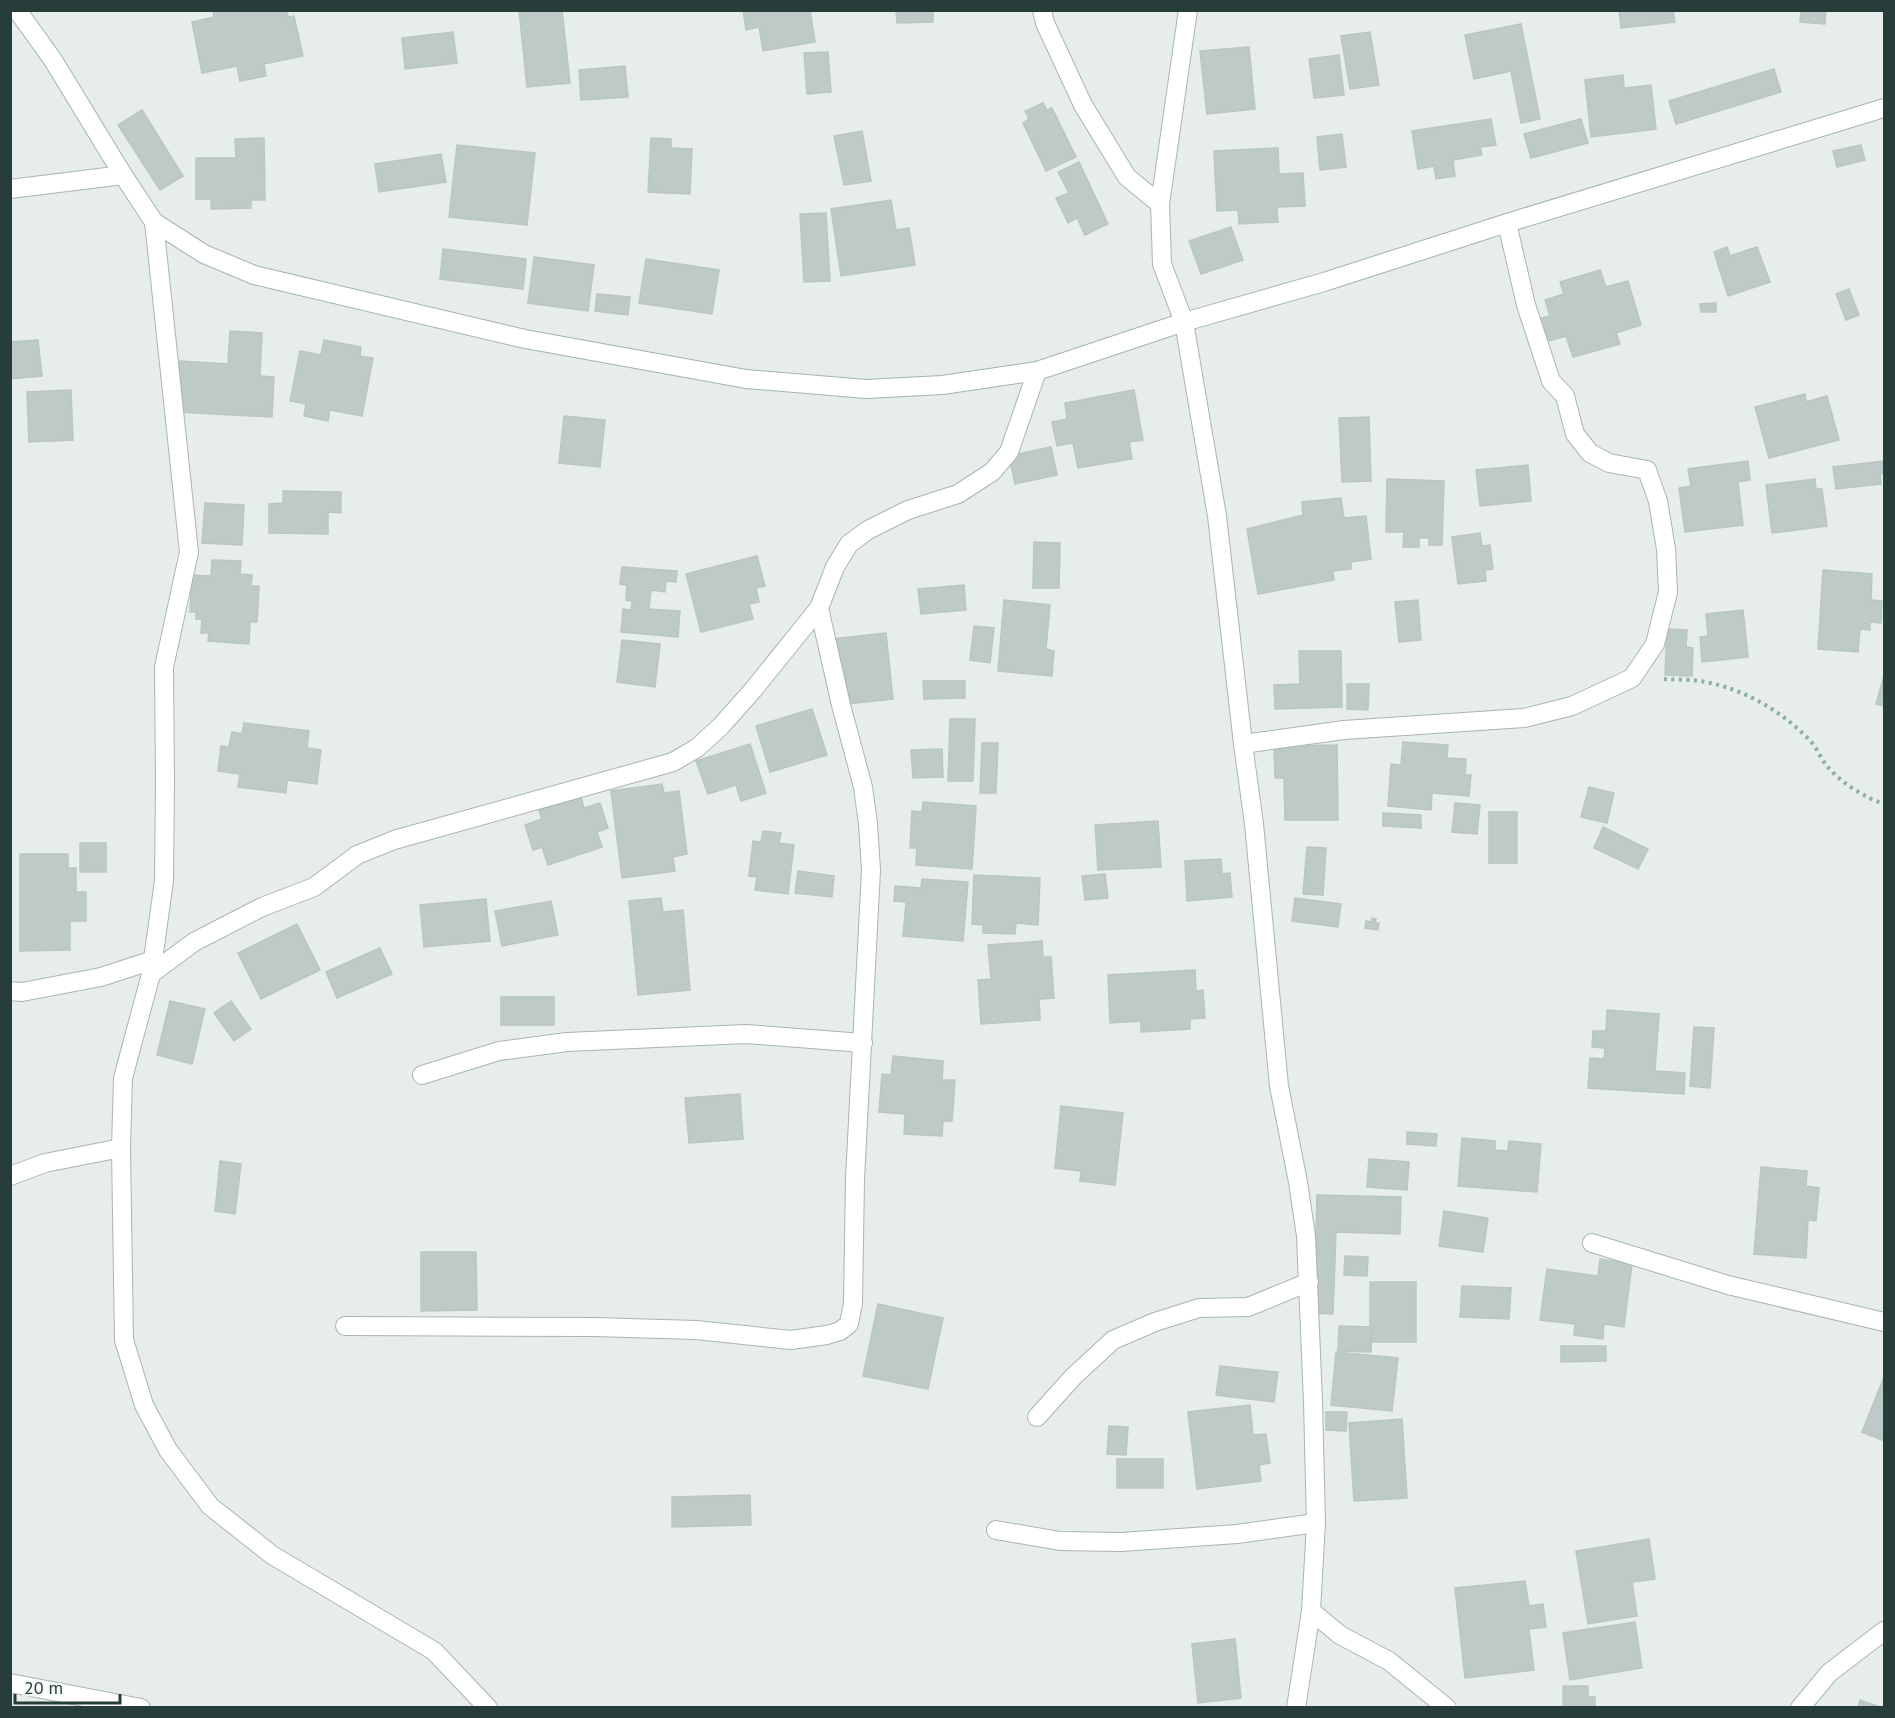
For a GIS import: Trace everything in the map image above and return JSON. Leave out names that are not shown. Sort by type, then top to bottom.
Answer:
[{"type":"street","points":[[16,10],[53,60],[154,222],[204,254],[254,275],[525,339],[746,379],[866,389],[942,385],[1036,371],[1184,322],[1324,282],[1507,223],[1884,108]]},
{"type":"street","points":[[1042,10],[1045,22],[1083,105],[1127,177],[1160,204]]},
{"type":"street","points":[[1188,10],[1160,204],[1162,264],[1184,322],[1217,516],[1254,824],[1279,1086],[1306,1236],[1316,1523],[1311,1611],[1296,1707]]},
{"type":"street","points":[[10,189],[123,175]]},
{"type":"street","points":[[154,222],[189,552],[164,667],[164,881],[152,967],[123,1078],[124,1340],[144,1406],[168,1450],[210,1506],[272,1555],[434,1651],[488,1707]]},
{"type":"street","points":[[1243,744],[1344,730],[1524,718],[1572,706],[1632,678],[1655,644],[1668,592],[1666,549],[1659,501],[1647,470],[1609,463],[1590,453],[1575,434],[1565,396],[1551,381],[1527,305],[1507,223]]},
{"type":"street","points":[[10,991],[22,992],[152,967],[262,907],[314,886],[357,855],[394,840],[673,762],[697,748],[721,726],[753,690],[819,608],[835,567],[849,544],[868,530],[908,510],[958,494],[992,472],[1009,452],[1036,371]]},
{"type":"street","points":[[345,1326],[595,1326],[696,1330],[791,1340],[827,1335],[840,1331],[849,1324],[853,1303],[855,1262],[855,1179],[871,870],[863,787],[819,608]]},
{"type":"street","points":[[422,1075],[499,1051],[567,1042],[746,1034],[863,1043]]},
{"type":"street","points":[[10,1176],[45,1163],[122,1148]]},
{"type":"street","points":[[1592,1243],[1728,1285],[1884,1322]]},
{"type":"street","points":[[1038,1417],[1073,1377],[1113,1340],[1155,1322],[1199,1308],[1248,1307],[1309,1282]]},
{"type":"street","points":[[996,1530],[1060,1541],[1121,1542],[1237,1534],[1316,1523]]},
{"type":"street","points":[[1311,1611],[1340,1635],[1389,1661],[1447,1707]]},
{"type":"street","points":[[1800,1707],[1829,1673],[1884,1630]]},
{"type":"street","points":[[10,1683],[141,1707]]},
{"type":"path","points":[[1632,678],[1704,681],[1729,688],[1754,699],[1787,719],[1802,732],[1827,767],[1852,788],[1884,804]]},
{"type":"building","points":[[213,10],[287,10],[288,17],[294,16],[303,56],[264,64],[266,76],[240,81],[237,66],[202,73],[192,22],[214,17]]},
{"type":"building","points":[[519,10],[562,10],[570,83],[527,87]]},
{"type":"building","points":[[743,10],[810,10],[815,42],[763,51],[759,27],[746,30]]},
{"type":"building","points":[[896,10],[943,11],[933,11],[933,22],[897,23]]},
{"type":"building","points":[[1619,10],[1673,10],[1675,22],[1621,28]]},
{"type":"building","points":[[1801,10],[1826,10],[1825,24],[1800,22]]},
{"type":"building","points":[[1521,24],[1540,119],[1521,123],[1511,71],[1474,79],[1465,35]]},
{"type":"building","points":[[453,32],[457,63],[405,69],[402,38]]},
{"type":"building","points":[[1370,32],[1379,85],[1350,89],[1341,36]]},
{"type":"building","points":[[1249,47],[1255,109],[1207,114],[1200,51]]},
{"type":"building","points":[[828,52],[831,92],[807,94],[804,53]]},
{"type":"building","points":[[1339,55],[1344,95],[1314,98],[1309,59]]},
{"type":"building","points":[[625,66],[628,97],[581,100],[579,70]]},
{"type":"building","points":[[1774,69],[1781,92],[1676,124],[1669,101]]},
{"type":"building","points":[[1623,75],[1624,88],[1651,85],[1656,129],[1591,137],[1585,80]]},
{"type":"building","points":[[1043,103],[1047,110],[1052,108],[1076,157],[1046,171],[1023,123],[1029,119],[1025,111]]},
{"type":"building","points":[[142,110],[183,176],[160,190],[118,125]]},
{"type":"building","points":[[1491,119],[1496,145],[1480,147],[1482,155],[1453,160],[1455,176],[1436,179],[1434,166],[1418,169],[1412,131]]},
{"type":"building","points":[[1581,119],[1588,143],[1531,158],[1524,134]]},
{"type":"building","points":[[862,131],[871,181],[844,185],[834,136]]},
{"type":"building","points":[[1342,134],[1346,167],[1320,170],[1317,137]]},
{"type":"building","points":[[264,138],[265,200],[251,200],[251,208],[211,209],[211,199],[196,199],[196,158],[236,158],[235,139]]},
{"type":"building","points":[[651,138],[671,139],[671,148],[692,149],[690,194],[648,192]]},
{"type":"building","points":[[457,145],[535,153],[527,225],[449,217]]},
{"type":"building","points":[[1861,145],[1865,160],[1837,167],[1833,151]]},
{"type":"building","points":[[1278,148],[1279,174],[1303,173],[1305,206],[1277,207],[1278,222],[1239,224],[1238,210],[1217,211],[1214,151]]},
{"type":"building","points":[[441,154],[446,182],[379,192],[375,164]]},
{"type":"building","points":[[1079,162],[1108,224],[1085,235],[1077,218],[1068,223],[1056,198],[1069,193],[1058,172]]},
{"type":"building","points":[[891,200],[896,230],[909,228],[915,265],[841,276],[831,209]]},
{"type":"building","points":[[826,213],[830,281],[804,282],[800,214]]},
{"type":"building","points":[[1231,227],[1243,260],[1201,274],[1189,241]]},
{"type":"building","points":[[1727,247],[1730,256],[1757,247],[1770,282],[1728,296],[1714,252]]},
{"type":"building","points":[[443,249],[526,259],[523,289],[440,279]]},
{"type":"building","points":[[534,257],[594,265],[588,311],[528,303]]},
{"type":"building","points":[[646,259],[719,270],[712,314],[639,303]]},
{"type":"building","points":[[1600,270],[1606,287],[1628,281],[1641,325],[1616,333],[1620,344],[1573,357],[1566,336],[1545,342],[1538,319],[1550,316],[1545,300],[1564,294],[1560,282]]},
{"type":"building","points":[[1849,289],[1859,315],[1846,320],[1836,294]]},
{"type":"building","points":[[597,294],[630,297],[628,315],[595,311]]},
{"type":"building","points":[[1716,303],[1716,312],[1701,312],[1700,304]]},
{"type":"building","points":[[230,331],[262,333],[260,376],[274,377],[272,417],[178,412],[180,361],[228,364]]},
{"type":"building","points":[[38,340],[42,376],[10,379],[10,342]]},
{"type":"building","points":[[324,340],[361,347],[360,356],[373,358],[362,416],[330,410],[328,421],[304,416],[306,404],[290,401],[300,351],[321,355]]},
{"type":"building","points":[[71,390],[73,440],[29,442],[27,392]]},
{"type":"building","points":[[1134,390],[1143,440],[1129,442],[1132,459],[1078,468],[1073,443],[1057,446],[1052,422],[1067,419],[1065,403]]},
{"type":"building","points":[[1805,394],[1806,402],[1827,396],[1839,440],[1769,458],[1755,407]]},
{"type":"building","points":[[564,416],[605,420],[600,467],[559,463]]},
{"type":"building","points":[[1369,417],[1371,481],[1342,482],[1339,418]]},
{"type":"building","points":[[1051,447],[1057,475],[1015,484],[1009,456]]},
{"type":"building","points":[[1748,461],[1750,480],[1738,482],[1743,525],[1685,532],[1679,488],[1691,486],[1688,469]]},
{"type":"building","points":[[1884,461],[1884,473],[1880,474],[1881,484],[1836,489],[1833,467]]},
{"type":"building","points":[[1528,465],[1531,501],[1480,506],[1476,470]]},
{"type":"building","points":[[1387,479],[1444,481],[1442,545],[1429,545],[1429,538],[1419,538],[1419,547],[1403,547],[1404,532],[1386,532]]},
{"type":"building","points":[[1815,479],[1816,489],[1822,489],[1827,526],[1772,533],[1766,485]]},
{"type":"building","points":[[283,491],[341,492],[341,513],[328,512],[328,534],[269,533],[269,504],[283,503]]},
{"type":"building","points":[[1341,498],[1344,518],[1366,516],[1371,559],[1351,562],[1351,569],[1333,571],[1334,580],[1258,594],[1247,529],[1303,515],[1302,502]]},
{"type":"building","points":[[205,503],[244,505],[242,545],[202,543]]},
{"type":"building","points":[[1480,533],[1482,546],[1490,545],[1493,569],[1485,570],[1486,581],[1458,584],[1452,537]]},
{"type":"building","points":[[1034,542],[1060,543],[1059,588],[1033,588]]},
{"type":"building","points":[[757,556],[765,586],[756,588],[759,602],[749,604],[753,619],[701,632],[686,574]]},
{"type":"building","points":[[212,560],[241,561],[240,574],[252,575],[251,586],[259,586],[257,622],[250,622],[249,644],[208,641],[209,633],[201,633],[202,619],[196,619],[196,612],[190,612],[192,575],[211,576]]},
{"type":"building","points":[[622,567],[677,571],[676,582],[666,581],[665,592],[651,590],[649,609],[680,611],[678,637],[621,632],[623,609],[631,610],[632,601],[626,600],[627,585],[620,584]]},
{"type":"building","points":[[1823,570],[1872,574],[1871,600],[1882,601],[1881,623],[1870,622],[1870,630],[1860,629],[1858,652],[1818,649]]},
{"type":"building","points":[[964,585],[966,610],[921,614],[918,589]]},
{"type":"building","points":[[1004,600],[1050,605],[1046,649],[1054,651],[1052,676],[998,671]]},
{"type":"building","points":[[1418,600],[1421,640],[1399,642],[1395,602]]},
{"type":"building","points":[[1743,610],[1748,657],[1702,662],[1700,637],[1708,636],[1706,614]]},
{"type":"building","points":[[974,626],[994,628],[990,663],[970,660]]},
{"type":"building","points":[[1667,629],[1687,630],[1686,647],[1693,648],[1692,676],[1665,675]]},
{"type":"building","points":[[886,633],[893,699],[848,704],[844,667],[835,668],[832,639]]},
{"type":"building","points":[[622,640],[660,644],[655,687],[617,682]]},
{"type":"building","points":[[1299,651],[1341,651],[1342,707],[1275,709],[1274,685],[1300,684]]},
{"type":"building","points":[[1884,676],[1884,706],[1876,704]]},
{"type":"building","points":[[923,681],[965,681],[965,698],[924,699]]},
{"type":"building","points":[[1347,684],[1369,684],[1368,710],[1347,709]]},
{"type":"building","points":[[812,709],[827,755],[770,772],[756,726]]},
{"type":"building","points":[[950,719],[975,719],[973,781],[948,781]]},
{"type":"building","points":[[244,723],[309,731],[307,748],[321,750],[317,784],[287,780],[286,793],[238,787],[240,774],[218,771],[221,746],[229,747],[232,732],[242,734]]},
{"type":"building","points":[[1403,742],[1448,745],[1447,758],[1466,759],[1465,775],[1471,775],[1469,796],[1432,793],[1431,810],[1388,806],[1391,764],[1401,765]]},
{"type":"building","points":[[982,743],[998,743],[996,793],[980,793]]},
{"type":"building","points":[[750,744],[766,793],[741,801],[736,785],[708,794],[696,761]]},
{"type":"building","points":[[1337,745],[1338,820],[1285,820],[1284,778],[1275,778],[1274,746]]},
{"type":"building","points":[[942,749],[943,777],[913,778],[911,750]]},
{"type":"building","points":[[662,784],[664,793],[679,791],[687,854],[673,857],[675,871],[622,878],[611,791]]},
{"type":"building","points":[[1589,787],[1614,793],[1607,823],[1581,817]]},
{"type":"building","points":[[581,797],[584,808],[600,803],[608,828],[597,832],[602,847],[548,865],[542,847],[533,850],[525,825],[542,819],[539,810]]},
{"type":"building","points":[[923,802],[976,806],[972,869],[916,865],[917,848],[910,848],[912,811],[922,812]]},
{"type":"building","points":[[1455,803],[1480,805],[1477,834],[1452,832]]},
{"type":"building","points":[[1489,812],[1517,812],[1517,863],[1489,863]]},
{"type":"building","points":[[1383,813],[1421,815],[1421,828],[1383,826]]},
{"type":"building","points":[[1158,821],[1161,867],[1098,870],[1095,825]]},
{"type":"building","points":[[1603,827],[1648,849],[1638,869],[1594,848]]},
{"type":"building","points":[[763,831],[781,833],[779,843],[794,845],[788,894],[755,890],[757,877],[749,876],[753,841],[761,842]]},
{"type":"building","points":[[80,843],[106,843],[106,872],[80,872]]},
{"type":"building","points":[[1307,847],[1326,848],[1323,895],[1303,894]]},
{"type":"building","points":[[20,854],[68,854],[68,868],[76,868],[76,892],[86,892],[86,921],[70,921],[70,950],[20,951]]},
{"type":"building","points":[[1221,859],[1222,874],[1230,873],[1232,897],[1187,901],[1185,861]]},
{"type":"building","points":[[798,871],[834,876],[832,897],[795,893]]},
{"type":"building","points":[[1105,874],[1108,898],[1085,900],[1082,876]]},
{"type":"building","points":[[974,875],[1040,878],[1038,925],[1016,923],[1015,934],[983,933],[983,925],[972,924]]},
{"type":"building","points":[[922,879],[968,882],[963,941],[903,936],[906,902],[894,901],[895,886],[921,888]]},
{"type":"building","points":[[661,898],[663,912],[683,910],[690,990],[638,995],[629,901]]},
{"type":"building","points":[[1295,898],[1341,904],[1338,927],[1292,921]]},
{"type":"building","points":[[486,899],[490,941],[424,947],[420,905]]},
{"type":"building","points":[[551,901],[558,935],[502,946],[495,911]]},
{"type":"building","points":[[1372,918],[1376,919],[1375,923],[1379,923],[1378,930],[1365,928],[1366,921],[1371,922]]},
{"type":"building","points":[[297,924],[320,970],[261,999],[238,953]]},
{"type":"building","points":[[1042,941],[1043,957],[1051,957],[1054,998],[1039,999],[1040,1020],[981,1024],[978,980],[991,979],[988,945]]},
{"type":"building","points":[[380,948],[392,974],[337,998],[326,972]]},
{"type":"building","points":[[1195,970],[1196,991],[1203,990],[1205,1018],[1190,1019],[1190,1029],[1141,1032],[1141,1021],[1110,1023],[1108,975]]},
{"type":"building","points":[[501,997],[554,997],[554,1025],[501,1025]]},
{"type":"building","points":[[170,1001],[205,1009],[192,1064],[157,1055]]},
{"type":"building","points":[[231,1001],[251,1029],[234,1041],[214,1013]]},
{"type":"building","points":[[1607,1010],[1659,1014],[1655,1071],[1685,1073],[1684,1094],[1588,1088],[1590,1058],[1604,1059],[1605,1048],[1592,1047],[1593,1031],[1606,1031]]},
{"type":"building","points":[[1694,1027],[1714,1028],[1710,1088],[1690,1086]]},
{"type":"building","points":[[893,1056],[943,1061],[942,1080],[955,1080],[952,1121],[943,1121],[942,1136],[904,1134],[905,1114],[879,1112],[882,1074],[891,1075]]},
{"type":"building","points":[[740,1094],[743,1139],[689,1143],[685,1098]]},
{"type":"building","points":[[1061,1106],[1123,1113],[1115,1185],[1080,1181],[1081,1171],[1055,1168]]},
{"type":"building","points":[[1407,1132],[1437,1134],[1436,1146],[1407,1144]]},
{"type":"building","points":[[1462,1138],[1495,1141],[1495,1150],[1508,1151],[1509,1141],[1541,1144],[1537,1192],[1458,1186]]},
{"type":"building","points":[[1369,1159],[1409,1162],[1407,1190],[1367,1187]]},
{"type":"building","points":[[220,1161],[241,1164],[235,1214],[215,1211]]},
{"type":"building","points":[[1761,1167],[1807,1171],[1806,1186],[1819,1188],[1816,1221],[1808,1220],[1806,1258],[1754,1254]]},
{"type":"building","points":[[1317,1195],[1401,1197],[1400,1234],[1336,1232],[1333,1314],[1314,1313]]},
{"type":"building","points":[[1444,1211],[1488,1218],[1483,1252],[1439,1246]]},
{"type":"building","points":[[421,1252],[476,1252],[477,1310],[421,1311]]},
{"type":"building","points":[[1345,1256],[1368,1257],[1367,1276],[1344,1275]]},
{"type":"building","points":[[1600,1259],[1632,1264],[1624,1327],[1604,1324],[1603,1339],[1574,1335],[1575,1324],[1540,1320],[1547,1269],[1598,1276]]},
{"type":"building","points":[[1370,1282],[1416,1282],[1416,1342],[1370,1342]]},
{"type":"building","points":[[1462,1286],[1511,1288],[1509,1319],[1460,1317]]},
{"type":"building","points":[[878,1304],[943,1318],[928,1389],[863,1376]]},
{"type":"building","points":[[1339,1326],[1372,1327],[1371,1352],[1338,1351]]},
{"type":"building","points":[[1561,1346],[1606,1346],[1606,1361],[1561,1362]]},
{"type":"building","points":[[1336,1352],[1398,1358],[1392,1411],[1331,1405]]},
{"type":"building","points":[[1220,1366],[1278,1372],[1274,1402],[1216,1395]]},
{"type":"building","points":[[1884,1377],[1884,1441],[1862,1432]]},
{"type":"building","points":[[1250,1405],[1253,1435],[1266,1434],[1270,1463],[1259,1465],[1261,1481],[1197,1489],[1188,1412]]},
{"type":"building","points":[[1326,1412],[1347,1412],[1346,1431],[1326,1430]]},
{"type":"building","points":[[1402,1419],[1407,1498],[1354,1501],[1349,1423]]},
{"type":"building","points":[[1109,1426],[1128,1427],[1126,1455],[1107,1454]]},
{"type":"building","points":[[1117,1459],[1163,1459],[1163,1488],[1117,1488]]},
{"type":"building","points":[[750,1495],[751,1525],[672,1527],[672,1497]]},
{"type":"building","points":[[1649,1539],[1655,1579],[1632,1582],[1637,1616],[1588,1624],[1576,1551]]},
{"type":"building","points":[[1525,1581],[1529,1606],[1543,1604],[1546,1627],[1529,1629],[1534,1670],[1465,1678],[1455,1588]]},
{"type":"building","points":[[1635,1622],[1642,1668],[1570,1680],[1563,1633]]},
{"type":"building","points":[[1235,1639],[1241,1698],[1198,1703],[1192,1644]]},
{"type":"building","points":[[1563,1686],[1588,1686],[1588,1697],[1595,1697],[1595,1708],[1563,1708]]},
{"type":"building","points":[[1860,1700],[1883,1708],[1858,1708]]}]
